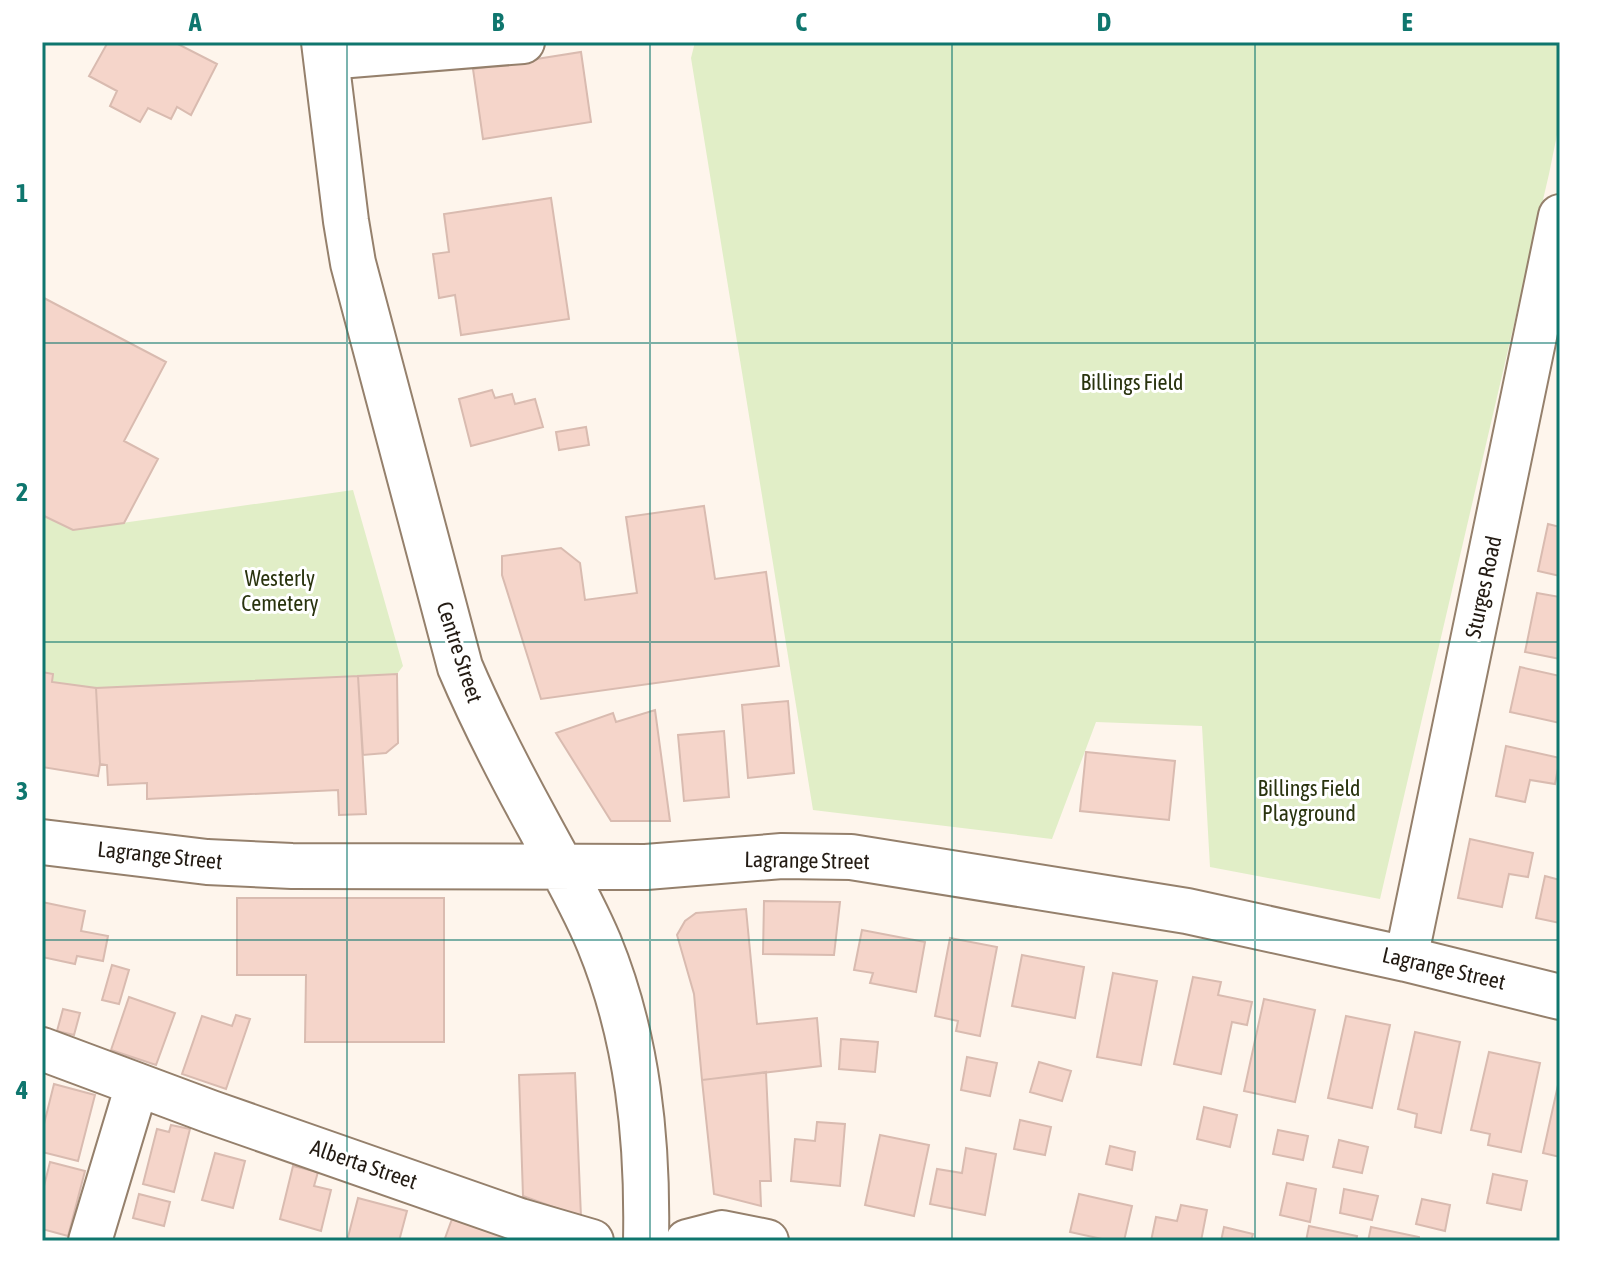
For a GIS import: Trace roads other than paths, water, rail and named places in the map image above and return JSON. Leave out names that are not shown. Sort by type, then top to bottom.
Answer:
[{"type":"main road","name":"Centre Street","points":[[325,50],[353,263],[460,667],[482,718],[601,947],[627,1036],[644,1122],[646,1241]]},
{"type":"main road","name":"Lagrange Street","points":[[42,842],[207,862],[292,866],[662,867],[727,858],[851,857],[1187,911],[1406,959],[1560,997]]},
{"type":"street","points":[[325,50],[523,42]]},
{"type":"street","name":"Sturges Road","points":[[1406,959],[1560,216]]},
{"type":"street","name":"Alberta Street","points":[[42,1049],[520,1220],[592,1241]]},
{"type":"street","points":[[90,1241],[137,1085]]},
{"type":"street","points":[[687,1241],[722,1232],[767,1241]]},
{"type":"park label","name":"Billings Field","points":[[1132,382]]},
{"type":"park label","name":"Westerly Cemetery","points":[[280,590]]},
{"type":"park label","name":"Billings Field Playground","points":[[1309,800]]}]
